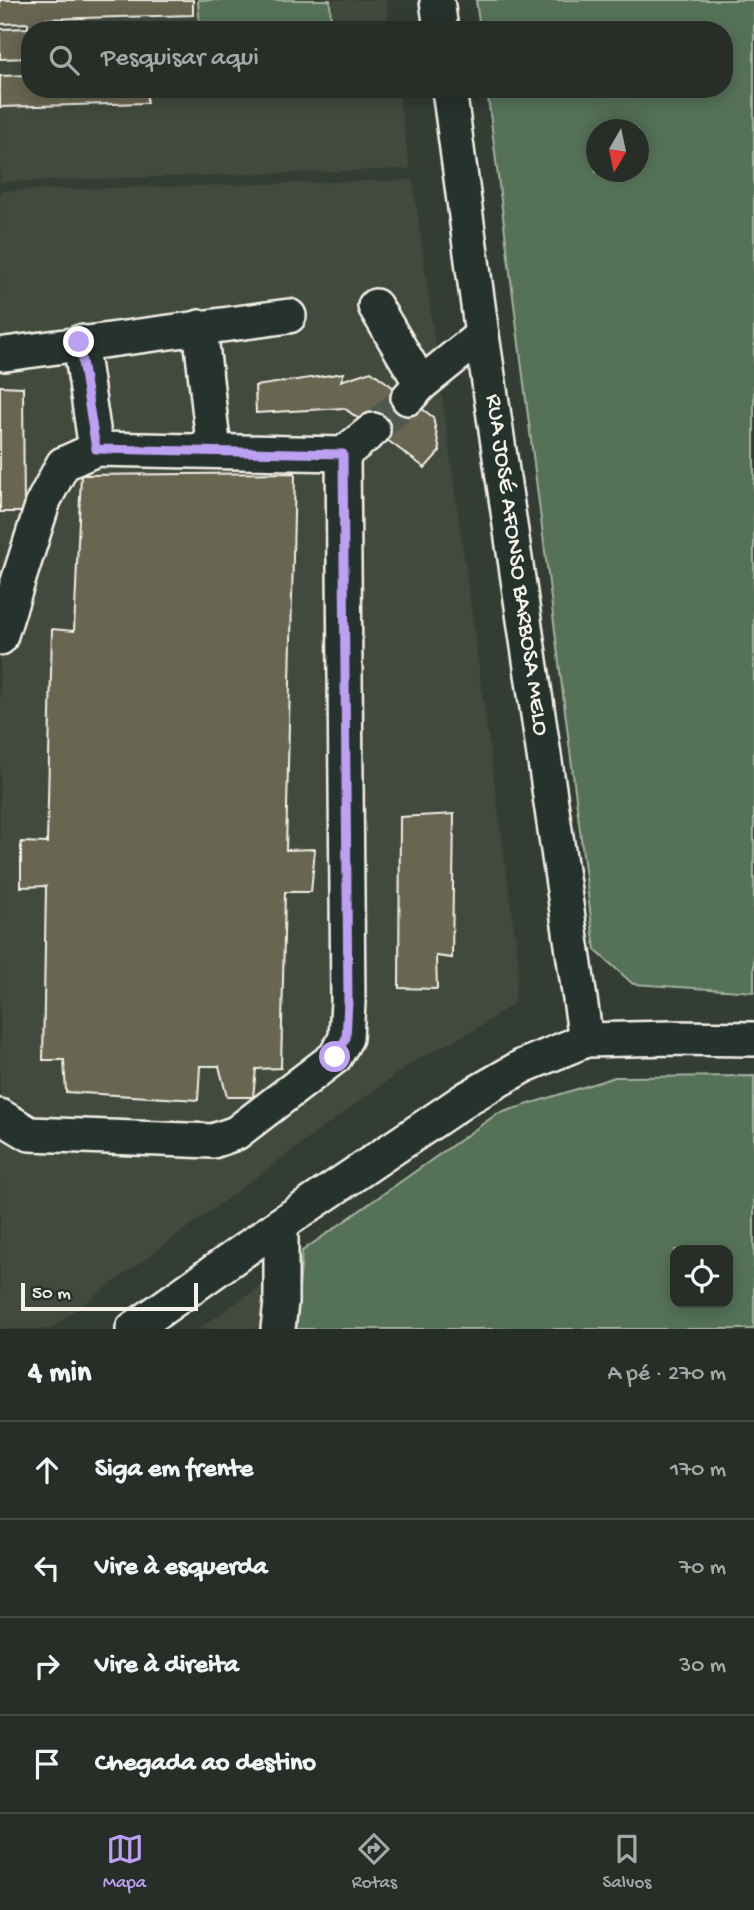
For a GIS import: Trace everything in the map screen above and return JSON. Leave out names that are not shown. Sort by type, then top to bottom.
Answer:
[{"type":"street","points":[[437,0],[440,21]]},
{"type":"street","name":"RUA JOSÉ AFONSO BARBOSA MELO","points":[[450,98],[482,335],[586,1040]]},
{"type":"street","points":[[375,306],[414,391],[482,335]]},
{"type":"street","points":[[5,354],[289,316]]},
{"type":"street","points":[[200,327],[214,451]]},
{"type":"street","points":[[79,342],[96,449]]},
{"type":"street","points":[[0,638],[44,500],[63,464],[96,449],[343,454],[373,430]]},
{"type":"street","points":[[0,1116],[30,1135],[213,1141],[236,1133],[335,1057],[346,1038],[348,1002],[343,454]]},
{"type":"street","points":[[134,1329],[281,1224],[466,1099],[523,1066],[586,1040],[754,1039]]},
{"type":"street","points":[[278,1329],[281,1302],[281,1224]]},
{"type":"shaded area","points":[[0,0],[386,0],[389,21],[21,21],[21,98],[399,98],[410,169],[0,182]]},
{"type":"shaded area","points":[[413,180],[519,964],[514,1003],[480,1027],[414,1061],[50,1329],[0,1329],[0,191]]},
{"type":"shaded area","points":[[278,1274],[273,1329],[198,1329]]},
{"type":"green space","points":[[198,0],[330,0],[331,21],[199,21]]},
{"type":"green space","points":[[476,0],[754,0],[754,992],[633,984],[595,950],[488,98],[733,98],[733,21],[479,21]]},
{"type":"green space","points":[[754,1076],[754,1329],[296,1329],[302,1251],[497,1114],[615,1077]]},
{"type":"building","points":[[0,0],[193,0],[193,15],[46,19],[0,24]]},
{"type":"building","points":[[21,28],[21,58],[0,59],[0,29]]},
{"type":"building","points":[[21,75],[21,98],[147,98],[147,103],[0,107],[0,76]]},
{"type":"building","points":[[371,371],[433,417],[440,451],[425,468],[344,408],[256,413],[255,386],[344,373],[341,381]]},
{"type":"building","points":[[0,386],[23,387],[24,512],[0,512]]},
{"type":"building","points":[[295,473],[286,850],[315,849],[311,892],[285,892],[281,1068],[256,1069],[253,1097],[227,1097],[219,1066],[200,1066],[198,1100],[66,1092],[64,1060],[43,1060],[46,886],[21,887],[21,842],[47,843],[52,629],[74,631],[81,475]]},
{"type":"building","points":[[454,814],[452,958],[436,956],[437,989],[399,988],[400,817]]},
{"type":"tunnel","points":[[373,430],[408,398]]},
{"type":"route","points":[[79,342],[96,449],[343,454],[348,1002],[346,1038],[335,1057]]}]
